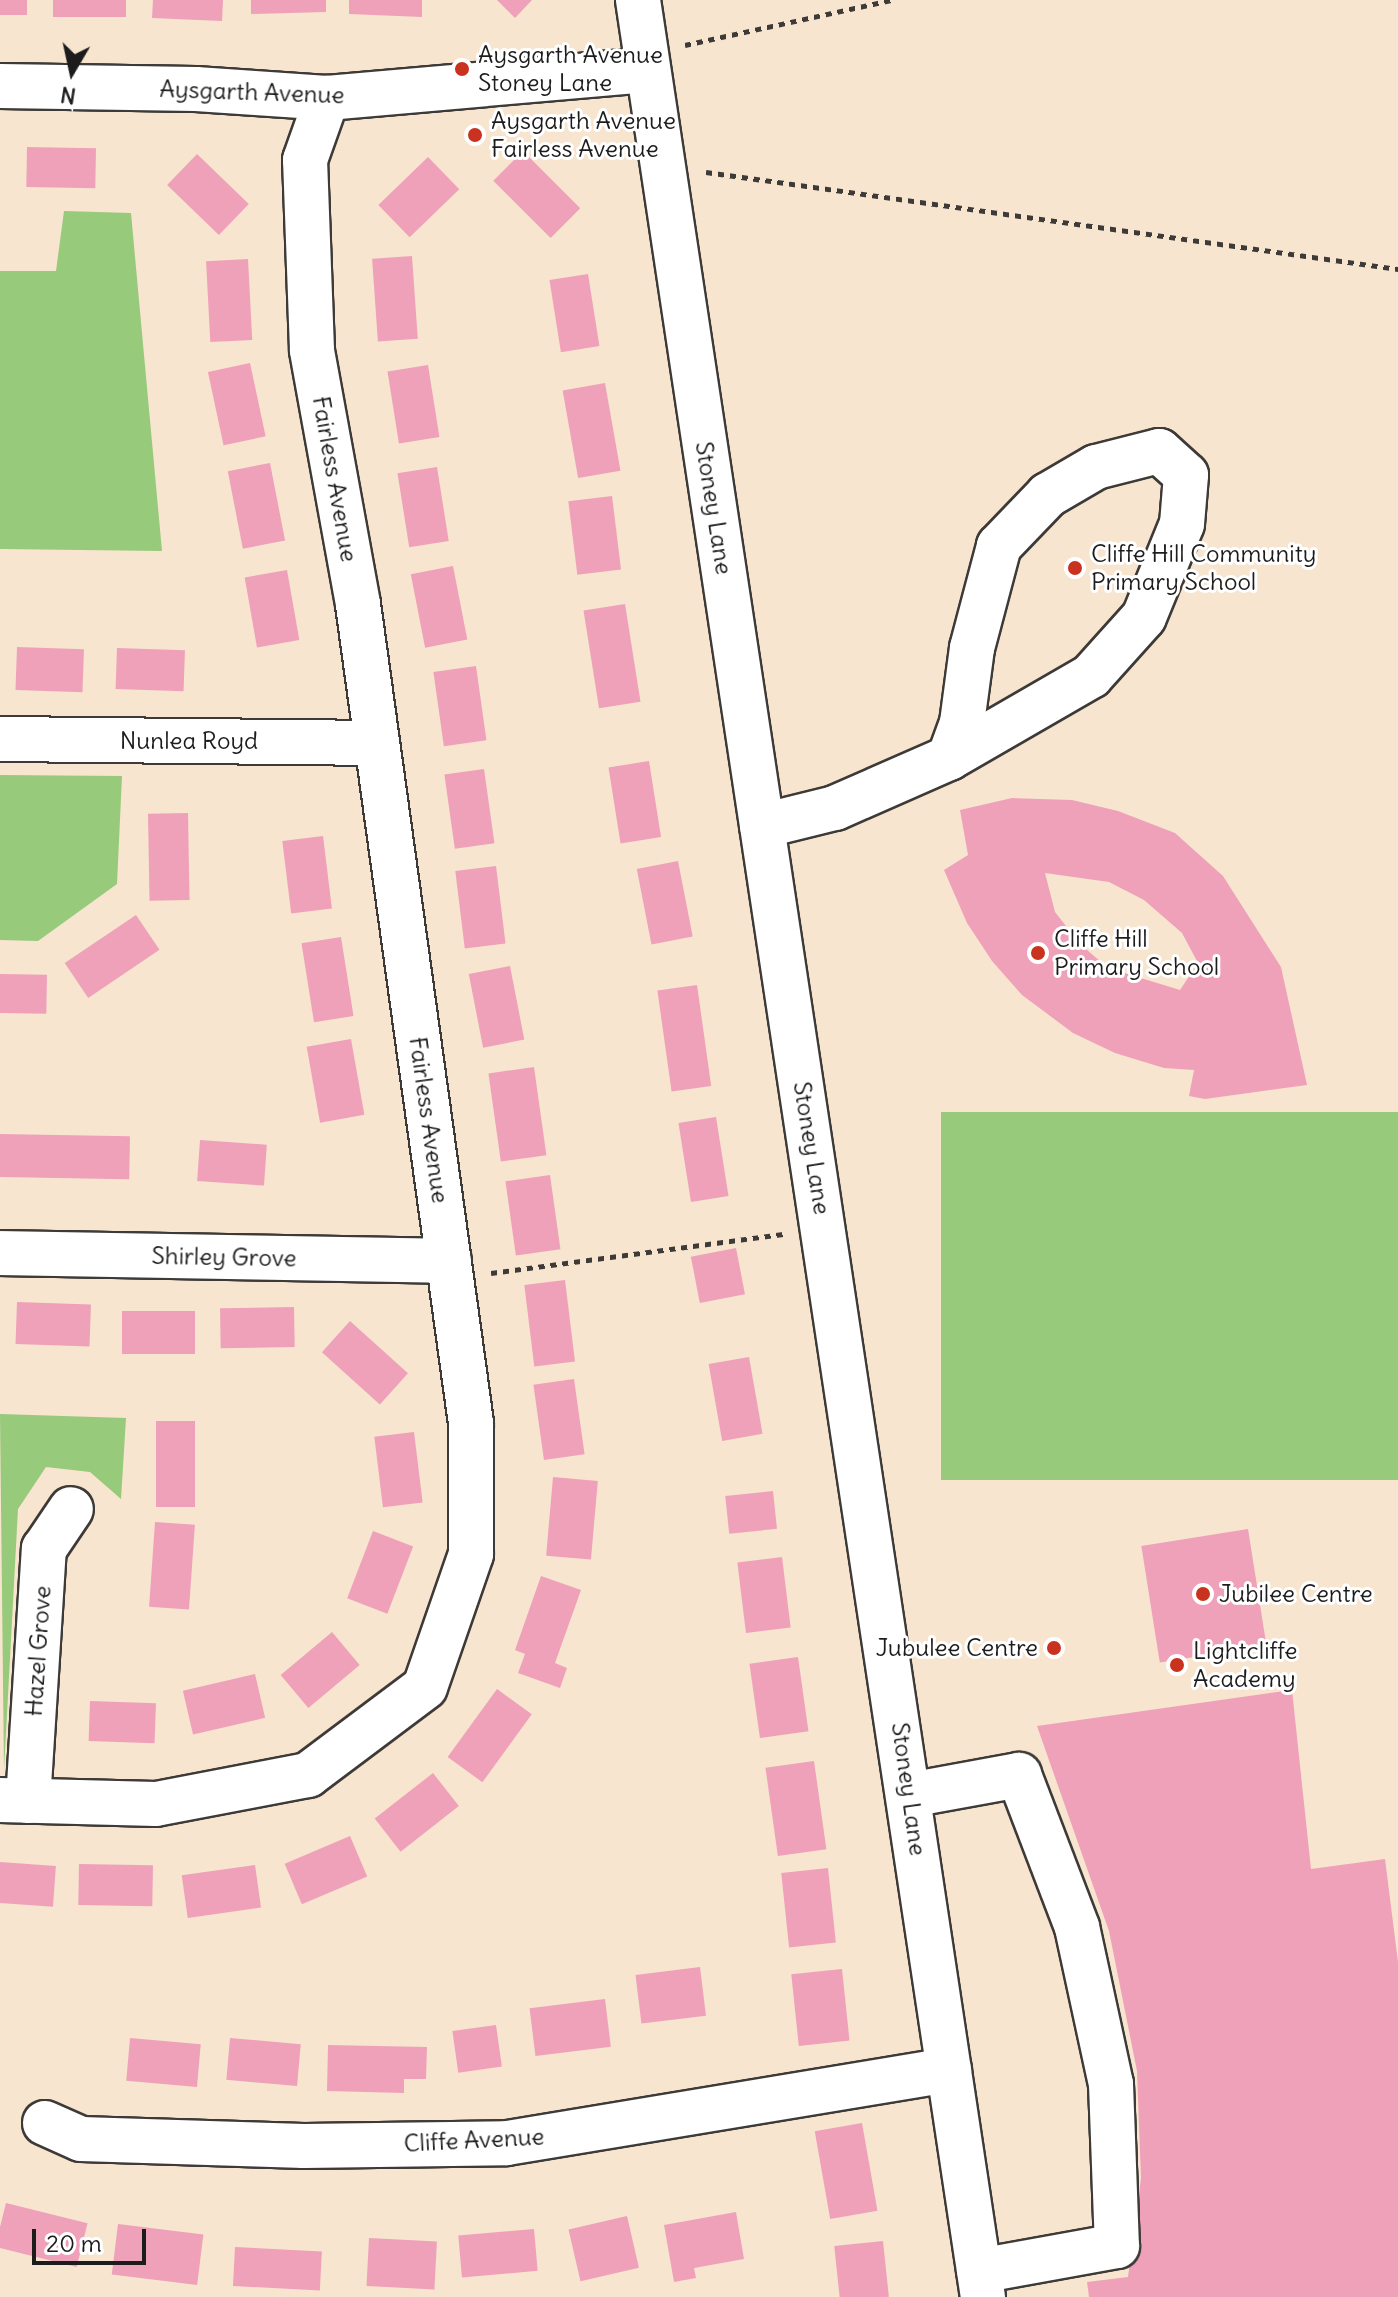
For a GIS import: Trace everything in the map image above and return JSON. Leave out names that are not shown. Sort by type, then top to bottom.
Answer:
[{"type":"street","name":"Stoney Lane","points":[[638,0],[910,1795],[981,2284]]},
{"type":"street","name":"Aysgarth Avenue","points":[[0,86],[196,89],[327,98],[646,61]]},
{"type":"street","name":"Fairless Avenue","points":[[14,1801],[156,1804],[308,1775],[425,1687],[471,1554],[471,1423],[358,604],[312,350],[305,160],[327,98]]},
{"type":"street","points":[[762,826],[835,808],[949,758],[1091,676],[1144,617],[1182,524],[1186,475],[1159,451],[1096,467],[1048,495],[999,546],[972,648],[962,723],[949,758]]},
{"type":"street","name":"Nunlea Royd","points":[[0,739],[377,743]]},
{"type":"street","name":"Shirley Grove","points":[[0,1253],[449,1261]]},
{"type":"street","name":"Hazel Grove","points":[[14,1801],[44,1549],[71,1509]]},
{"type":"street","points":[[910,1795],[1019,1775],[1077,1927],[1111,2084],[1117,2246],[981,2284]]},
{"type":"street","name":"Cliffe Avenue","points":[[45,2123],[81,2139],[304,2146],[507,2143],[949,2070]]},
{"type":"path","points":[[646,61],[891,0]]},
{"type":"path","points":[[662,166],[1398,269]]},
{"type":"path","points":[[449,1261],[482,1274],[824,1228]]},
{"type":"green space","points":[[64,211],[131,213],[162,551],[0,549],[0,271],[56,271]]},
{"type":"green space","points":[[0,775],[122,776],[117,884],[38,941],[0,940]]},
{"type":"green space","points":[[941,1112],[1398,1112],[1398,1480],[941,1480]]},
{"type":"green space","points":[[0,1414],[126,1418],[121,1499],[90,1472],[46,1467],[18,1509],[4,1770]]},
{"type":"building","points":[[0,0],[27,0],[27,15],[0,15]]},
{"type":"building","points":[[53,0],[126,0],[126,17],[53,17]]},
{"type":"building","points":[[153,0],[223,0],[222,21],[152,18]]},
{"type":"building","points":[[251,0],[326,0],[326,12],[251,14]]},
{"type":"building","points":[[349,0],[422,0],[422,17],[349,14]]},
{"type":"building","points":[[497,0],[532,0],[515,18]]},
{"type":"building","points":[[27,147],[96,148],[95,188],[26,187]]},
{"type":"building","points":[[523,151],[580,208],[551,238],[493,181]]},
{"type":"building","points":[[197,154],[249,204],[219,235],[167,185]]},
{"type":"building","points":[[428,157],[459,189],[410,237],[378,205]]},
{"type":"building","points":[[412,256],[418,339],[378,342],[372,259]]},
{"type":"building","points":[[248,259],[252,340],[210,342],[206,261]]},
{"type":"building","points":[[588,274],[599,346],[561,352],[549,280]]},
{"type":"building","points":[[250,363],[266,436],[224,445],[208,372]]},
{"type":"building","points":[[428,365],[439,437],[399,444],[388,371]]},
{"type":"building","points":[[605,383],[620,471],[578,478],[563,390]]},
{"type":"building","points":[[270,463],[285,541],[243,549],[228,471]]},
{"type":"building","points":[[437,467],[449,541],[409,547],[397,473]]},
{"type":"building","points":[[612,496],[621,569],[577,575],[568,501]]},
{"type":"building","points":[[453,566],[467,640],[425,648],[411,574]]},
{"type":"building","points":[[287,570],[299,640],[257,647],[245,577]]},
{"type":"building","points":[[625,604],[640,702],[599,708],[584,611]]},
{"type":"building","points":[[17,647],[84,649],[82,692],[15,690]]},
{"type":"building","points":[[117,648],[185,650],[184,691],[116,689]]},
{"type":"building","points":[[476,666],[486,740],[444,746],[433,672]]},
{"type":"building","points":[[649,761],[661,837],[621,843],[609,767]]},
{"type":"building","points":[[484,769],[494,843],[455,849],[444,775]]},
{"type":"building","name":"Cliffe Hill Primary School","points":[[1012,798],[1072,800],[1118,811],[1175,833],[1223,876],[1281,967],[1307,1085],[1205,1099],[1189,1096],[1194,1070],[1164,1068],[1115,1053],[1073,1033],[1022,995],[992,961],[967,923],[944,870],[968,855],[960,810]],"holes":[[[1045,873],[1109,882],[1144,900],[1182,933],[1198,963],[1180,990],[1108,968],[1080,944],[1055,912]]]},
{"type":"building","points":[[188,813],[190,900],[150,901],[148,814]]},
{"type":"building","points":[[323,836],[332,908],[291,913],[282,841]]},
{"type":"building","points":[[678,861],[693,937],[651,945],[637,869]]},
{"type":"building","points":[[496,866],[506,943],[465,948],[455,871]]},
{"type":"building","points":[[136,915],[159,950],[88,998],[65,963]]},
{"type":"building","points":[[341,937],[354,1016],[314,1022],[301,943]]},
{"type":"building","points":[[510,966],[524,1040],[483,1048],[469,974]]},
{"type":"building","points":[[0,974],[47,975],[46,1014],[0,1013]]},
{"type":"building","points":[[697,985],[711,1086],[672,1092],[657,991]]},
{"type":"building","points":[[351,1039],[364,1115],[320,1123],[307,1047]]},
{"type":"building","points":[[534,1067],[546,1155],[501,1162],[488,1073]]},
{"type":"building","points":[[716,1117],[729,1196],[691,1202],[678,1123]]},
{"type":"building","points":[[0,1134],[130,1136],[129,1179],[0,1177]]},
{"type":"building","points":[[200,1140],[267,1145],[264,1186],[197,1181]]},
{"type":"building","points":[[550,1175],[560,1249],[516,1256],[505,1181]]},
{"type":"building","points":[[736,1248],[745,1294],[700,1303],[691,1257]]},
{"type":"building","points":[[565,1280],[575,1361],[534,1366],[524,1285]]},
{"type":"building","points":[[17,1302],[91,1305],[89,1347],[16,1344]]},
{"type":"building","points":[[294,1307],[295,1347],[221,1348],[220,1308]]},
{"type":"building","points":[[122,1311],[195,1311],[195,1354],[122,1354]]},
{"type":"building","points":[[350,1321],[408,1373],[380,1404],[322,1352]]},
{"type":"building","points":[[749,1357],[763,1434],[722,1441],[709,1364]]},
{"type":"building","points":[[574,1379],[585,1454],[544,1460],[533,1385]]},
{"type":"building","points":[[156,1421],[195,1421],[195,1507],[156,1507]]},
{"type":"building","points":[[414,1432],[423,1502],[383,1507],[374,1437]]},
{"type":"building","points":[[553,1477],[598,1481],[591,1560],[546,1556]]},
{"type":"building","points":[[773,1491],[777,1529],[729,1534],[725,1496]]},
{"type":"building","points":[[155,1522],[195,1525],[189,1610],[149,1607]]},
{"type":"building","name":"Jubilee Centre","points":[[1248,1529],[1266,1646],[1160,1662],[1141,1546]]},
{"type":"building","points":[[373,1531],[413,1546],[387,1614],[347,1598]]},
{"type":"building","points":[[782,1557],[791,1627],[746,1633],[737,1562]]},
{"type":"building","points":[[541,1576],[581,1590],[555,1663],[567,1668],[560,1688],[518,1673],[525,1654],[515,1650]]},
{"type":"building","points":[[332,1632],[360,1665],[308,1708],[281,1675]]},
{"type":"building","points":[[798,1657],[808,1731],[760,1738],[749,1664]]},
{"type":"building","points":[[255,1674],[265,1718],[193,1734],[183,1691]]},
{"type":"building","points":[[497,1689],[532,1714],[482,1782],[448,1757]]},
{"type":"building","name":"Lightcliffe Academy","points":[[1292,1690],[1311,1869],[1385,1859],[1398,1962],[1398,2297],[1089,2297],[1087,2282],[1128,2277],[1141,2178],[1137,2071],[1109,1931],[1037,1726]]},
{"type":"building","points":[[90,1701],[156,1703],[155,1743],[89,1741]]},
{"type":"building","points":[[814,1761],[826,1849],[778,1856],[765,1768]]},
{"type":"building","points":[[433,1773],[459,1806],[401,1852],[375,1819]]},
{"type":"building","points":[[350,1836],[367,1877],[302,1904],[285,1864]]},
{"type":"building","points":[[0,1862],[56,1866],[53,1907],[0,1903]]},
{"type":"building","points":[[79,1864],[153,1865],[152,1906],[78,1905]]},
{"type":"building","points":[[255,1865],[261,1908],[188,1918],[182,1875]]},
{"type":"building","points":[[828,1868],[836,1943],[789,1948],[781,1873]]},
{"type":"building","points":[[700,1967],[706,2016],[641,2024],[635,1975]]},
{"type":"building","points":[[842,1969],[850,2041],[799,2046],[791,1974]]},
{"type":"building","points":[[605,1999],[611,2047],[535,2056],[530,2008]]},
{"type":"building","points":[[496,2025],[502,2067],[458,2073],[452,2031]]},
{"type":"building","points":[[130,2038],[201,2044],[197,2087],[126,2081]]},
{"type":"building","points":[[230,2038],[301,2044],[297,2086],[226,2080]]},
{"type":"building","points":[[328,2045],[427,2047],[426,2079],[404,2079],[404,2093],[327,2091]]},
{"type":"building","points":[[862,2123],[877,2211],[830,2219],[815,2131]]},
{"type":"building","points":[[6,2203],[88,2223],[77,2267],[0,2248],[0,2227]]},
{"type":"building","points":[[736,2212],[744,2259],[694,2268],[696,2278],[674,2282],[664,2225]]},
{"type":"building","points":[[627,2216],[639,2268],[580,2281],[569,2229]]},
{"type":"building","points":[[118,2224],[203,2234],[197,2285],[112,2275]]},
{"type":"building","points":[[534,2229],[538,2271],[462,2277],[458,2236]]},
{"type":"building","points":[[369,2238],[437,2242],[434,2289],[366,2286]]},
{"type":"building","points":[[883,2241],[889,2297],[840,2297],[834,2246]]},
{"type":"building","points":[[235,2247],[322,2252],[320,2290],[233,2286]]},
{"type":"place","name":"Aysgarth Avenue Stoney Lane","points":[[462,69]]},
{"type":"place","name":"Aysgarth Avenue Fairless Avenue","points":[[475,135]]},
{"type":"place","name":"Cliffe Hill Community Primary School","points":[[1075,568]]},
{"type":"place","name":"Cliffe Hill Primary School","points":[[1038,953]]},
{"type":"place","name":"Jubilee Centre","points":[[1203,1594]]},
{"type":"place","name":"Jubulee Centre","points":[[1054,1648]]},
{"type":"place","name":"Lightcliffe Academy","points":[[1177,1665]]}]
